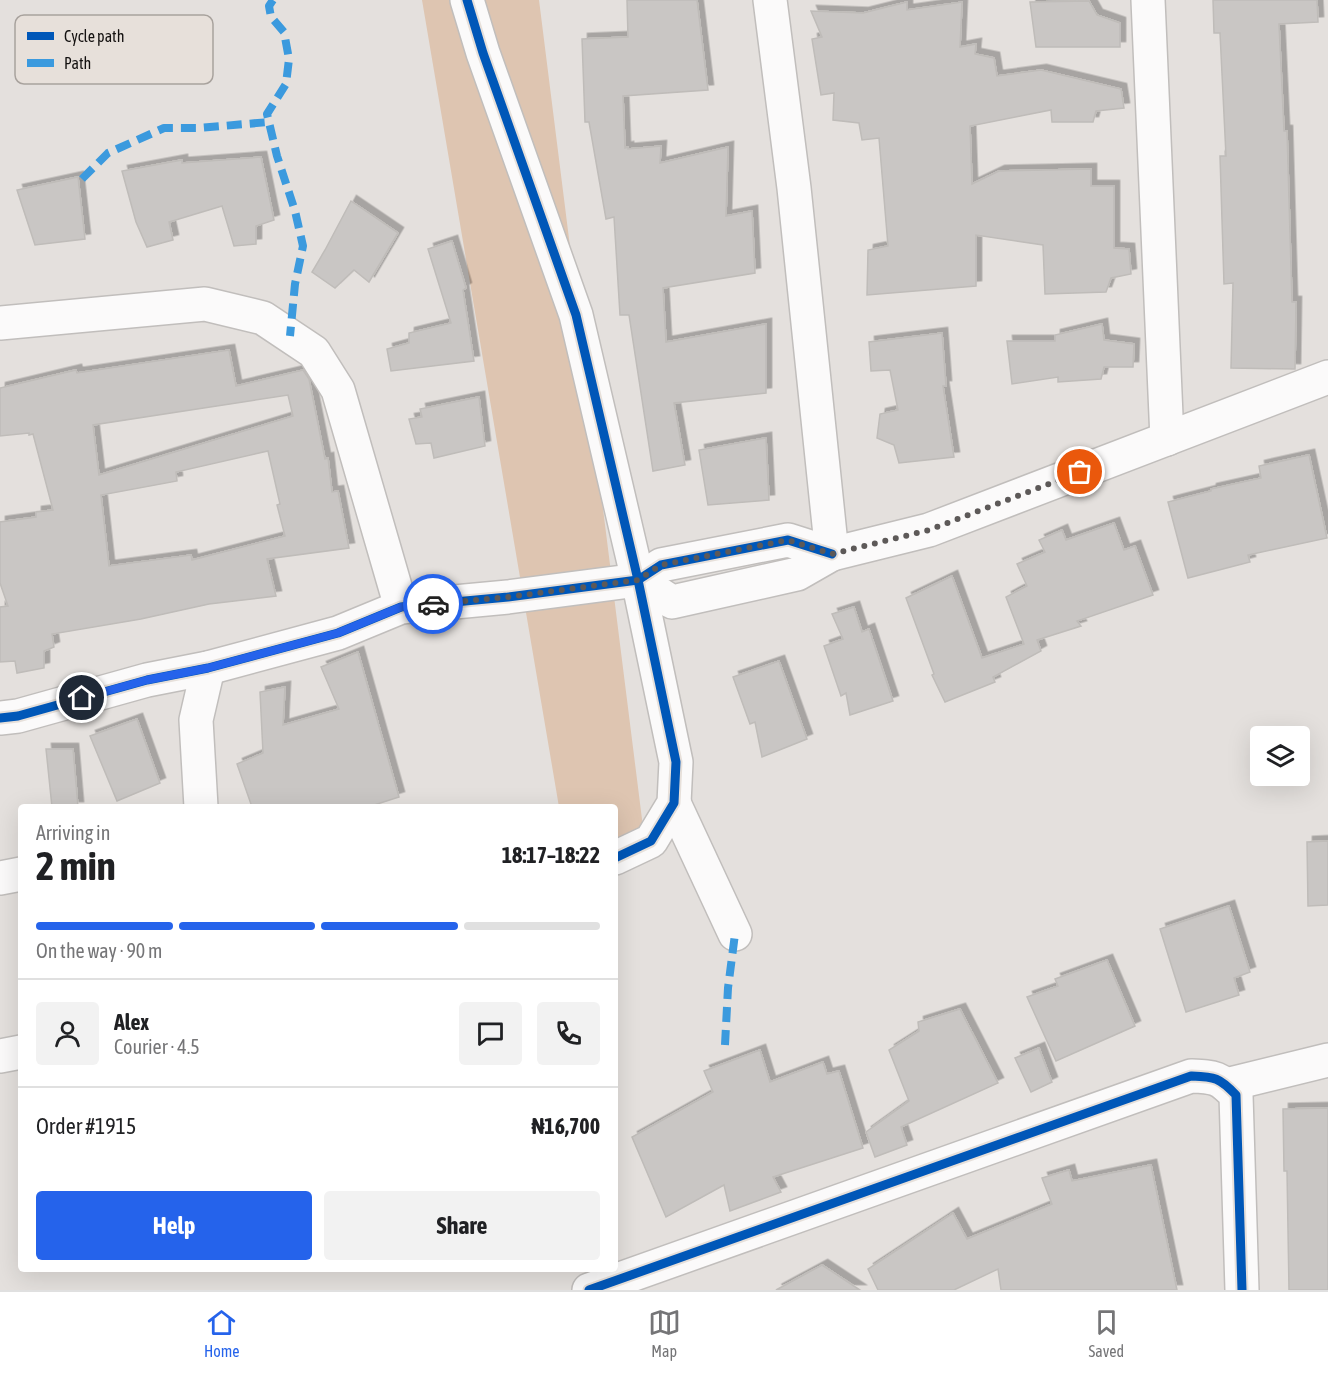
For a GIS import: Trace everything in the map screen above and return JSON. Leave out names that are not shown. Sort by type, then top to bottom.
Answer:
[{"type":"street","points":[[770,0],[794,188],[832,554]]},
{"type":"street","points":[[1148,0],[1167,439]]},
{"type":"street","points":[[466,1],[576,315],[638,580],[676,762],[675,802],[735,934]]},
{"type":"street","points":[[0,323],[205,304],[263,318],[314,352],[338,390],[401,607]]},
{"type":"street","points":[[0,718],[18,716],[147,680],[208,668],[338,633],[401,607],[508,597],[638,580],[672,602],[798,574],[832,554],[929,530],[1328,377]]},
{"type":"street","points":[[201,804],[196,720],[208,668]]},
{"type":"street","points":[[618,857],[651,841],[675,802]]},
{"type":"street","points":[[0,878],[18,875]]},
{"type":"street","points":[[0,1056],[18,1053]]},
{"type":"street","points":[[1226,1084],[1328,1060]]},
{"type":"street","points":[[589,1290],[1191,1076],[1212,1077],[1226,1084],[1236,1095],[1242,1290]]},
{"type":"shaded area","points":[[422,0],[539,0],[644,835],[618,847],[618,804],[558,804]]},
{"type":"building","points":[[627,0],[697,0],[708,90],[623,96],[625,148],[661,146],[660,163],[728,147],[726,216],[752,211],[755,273],[663,288],[666,342],[766,324],[766,393],[674,403],[685,465],[653,471],[629,315],[620,315],[614,217],[606,219],[589,122],[585,122],[582,39],[628,37]]},
{"type":"building","points":[[1213,0],[1317,0],[1318,22],[1279,24],[1284,131],[1287,131],[1292,302],[1296,302],[1295,369],[1231,368],[1233,283],[1224,284],[1220,156],[1226,156],[1220,33],[1214,33]]},
{"type":"building","points":[[1089,1],[1097,15],[1120,23],[1120,47],[1036,47],[1030,2]]},
{"type":"building","points":[[907,2],[907,10],[962,2],[960,47],[976,44],[975,54],[994,58],[997,76],[1041,70],[1121,89],[1124,108],[1096,111],[1093,122],[1052,122],[1051,110],[970,126],[972,184],[999,171],[1091,169],[1091,186],[1114,186],[1114,248],[1129,249],[1131,274],[1111,278],[1106,292],[1045,294],[1043,245],[976,235],[976,286],[867,295],[868,250],[888,246],[879,138],[862,140],[859,123],[833,120],[834,93],[821,95],[812,39],[822,37],[811,11],[863,13]]},
{"type":"building","points":[[261,157],[274,220],[256,226],[256,244],[234,246],[222,206],[169,222],[173,240],[147,247],[136,222],[122,171],[182,160],[182,163]]},
{"type":"building","points":[[78,177],[85,239],[35,245],[17,190]]},
{"type":"building","points":[[351,201],[398,233],[369,282],[354,270],[335,288],[312,272]]},
{"type":"building","points":[[452,241],[466,288],[463,290],[474,361],[391,371],[387,349],[409,343],[409,333],[451,323],[428,249]]},
{"type":"building","points":[[1102,324],[1104,340],[1134,344],[1133,367],[1104,367],[1101,379],[1058,382],[1058,377],[1012,384],[1007,341],[1055,341],[1055,335]]},
{"type":"building","points":[[942,333],[946,386],[943,386],[954,457],[899,463],[894,445],[877,438],[880,414],[898,410],[890,370],[871,371],[869,342]]},
{"type":"building","points":[[229,350],[236,386],[303,370],[309,379],[325,459],[328,458],[332,492],[338,491],[349,548],[267,559],[276,596],[209,604],[141,619],[52,634],[54,647],[44,651],[44,668],[17,673],[15,661],[0,662],[0,607],[8,606],[0,583],[0,522],[36,517],[36,512],[53,510],[33,434],[0,436],[0,388],[76,370],[77,373]],"holes":[[[288,395],[293,416],[99,475],[93,425]],[[268,451],[285,536],[192,560],[191,555],[109,566],[101,495],[177,481],[176,472]]]},
{"type":"building","points":[[479,397],[485,446],[434,458],[431,443],[416,444],[409,419],[422,417],[420,409]]},
{"type":"building","points":[[766,438],[769,500],[708,505],[699,450]]},
{"type":"building","points":[[1309,455],[1327,538],[1248,555],[1250,562],[1188,578],[1168,502],[1211,491],[1211,489],[1261,478],[1259,466]]},
{"type":"building","points":[[1114,523],[1124,550],[1135,546],[1153,595],[1077,621],[1081,626],[1037,640],[1041,651],[993,677],[995,682],[945,702],[932,675],[934,674],[906,598],[952,576],[982,658],[1024,644],[1006,597],[1027,586],[1017,564],[1045,552],[1039,540],[1062,530],[1066,540]]},
{"type":"building","points":[[854,607],[862,632],[869,629],[893,701],[850,715],[846,693],[841,696],[824,646],[843,639],[832,614]]},
{"type":"building","points":[[358,652],[399,797],[377,804],[251,804],[237,764],[263,753],[260,692],[285,687],[283,725],[339,709],[321,667]]},
{"type":"building","points":[[779,661],[807,739],[762,757],[755,722],[750,724],[733,677]]},
{"type":"building","points":[[137,719],[160,783],[117,801],[90,736]]},
{"type":"building","points":[[46,749],[73,749],[78,804],[52,804]]},
{"type":"building","points":[[1328,841],[1328,905],[1308,906],[1307,842]]},
{"type":"building","points":[[1229,906],[1250,972],[1234,978],[1239,995],[1186,1012],[1160,929]]},
{"type":"building","points":[[1107,960],[1135,1026],[1056,1061],[1027,997],[1058,986],[1055,979]]},
{"type":"building","points":[[960,1009],[998,1083],[901,1127],[907,1145],[875,1157],[866,1132],[909,1101],[889,1050],[919,1031],[918,1022]]},
{"type":"building","points":[[1039,1048],[1052,1082],[1031,1092],[1015,1058]]},
{"type":"building","points":[[760,1050],[770,1082],[823,1062],[827,1074],[839,1071],[863,1148],[773,1177],[781,1192],[730,1211],[724,1185],[666,1217],[632,1137],[713,1092],[704,1071]]},
{"type":"building","points":[[1328,1108],[1328,1290],[1289,1290],[1287,1171],[1284,1171],[1283,1109]]},
{"type":"building","points":[[1151,1165],[1177,1290],[1001,1290],[998,1269],[954,1290],[878,1290],[868,1269],[953,1213],[967,1239],[1052,1204],[1042,1178],[1069,1170],[1072,1181]]},
{"type":"building","points":[[822,1265],[860,1290],[776,1290]]},
{"type":"marked path","points":[[273,0],[269,6],[271,17],[284,32],[289,59],[286,84],[267,114],[303,246],[295,284],[290,336]]},
{"type":"marked path","points":[[82,179],[108,153],[164,128],[199,128],[269,122]]},
{"type":"marked path","points":[[725,1045],[728,988],[735,934]]},
{"type":"cycle path","points":[[467,0],[483,53],[576,315],[638,580],[676,762],[674,803],[651,841],[618,857]]},
{"type":"cycle path","points":[[0,718],[18,716],[147,680],[208,668],[338,633],[401,607],[508,597],[638,580],[661,565],[788,540],[832,554]]},
{"type":"cycle path","points":[[589,1290],[1191,1076],[1216,1079],[1236,1095],[1242,1290]]},
{"type":"way so far","points":[[433,604],[638,580],[661,565],[788,540],[832,554],[929,530],[1080,472]]},
{"type":"route","points":[[82,698],[147,680],[208,668],[338,633],[401,607],[433,604]]}]
